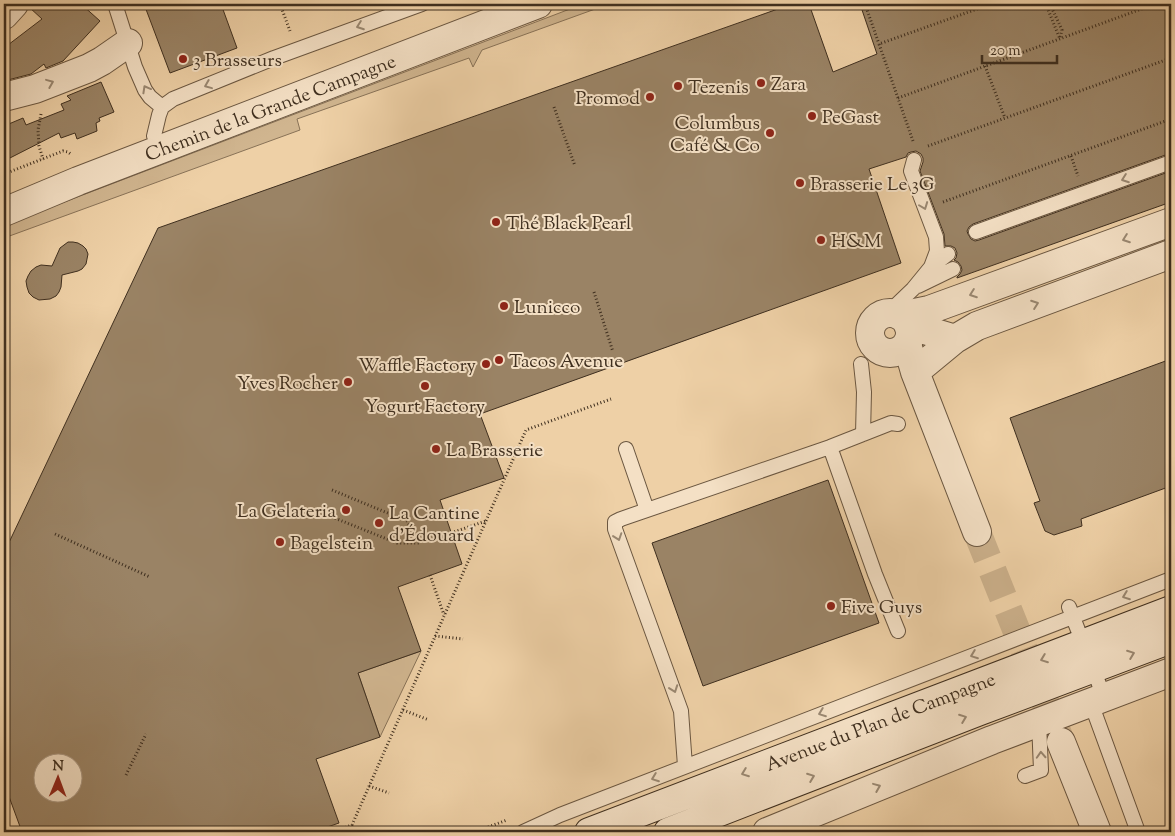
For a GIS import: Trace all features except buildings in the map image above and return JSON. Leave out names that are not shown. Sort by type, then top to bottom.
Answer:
[{"type":"street","points":[[4,15],[14,4]]},
{"type":"street","name":"Chemin de la Grande Campagne","points":[[4,198],[154,136],[505,4]]},
{"type":"street","name":"Chemin de la Grande Campagne","points":[[4,212],[78,180],[538,4]]},
{"type":"street","points":[[4,97],[35,89],[89,68],[128,43]]},
{"type":"street","points":[[898,330],[929,310],[1171,222]]},
{"type":"street","points":[[915,372],[955,339],[977,326],[1171,254]]},
{"type":"street","points":[[898,330],[955,339]]},
{"type":"street","points":[[898,330],[977,532]]},
{"type":"street","name":"Avenue du Plan de Campagne","points":[[589,832],[1171,610]]},
{"type":"street","name":"Avenue du Plan de Campagne","points":[[668,832],[1171,639]]},
{"type":"street","points":[[767,832],[992,740],[1171,672]]},
{"type":"street","points":[[1061,742],[1097,832]]},
{"type":"lane","points":[[115,4],[135,67],[145,90],[162,107]]},
{"type":"lane","points":[[154,136],[162,107],[173,99],[297,50],[422,4]]},
{"type":"lane","points":[[914,160],[911,171],[936,237],[937,251],[931,268]]},
{"type":"lane","points":[[976,232],[1171,162]]},
{"type":"lane","points":[[898,330],[913,288],[931,268],[948,254]]},
{"type":"lane","points":[[913,288],[953,269]]},
{"type":"lane","points":[[861,364],[864,398],[864,434]]},
{"type":"lane","points":[[685,766],[681,711],[615,529],[615,522],[830,447],[891,423],[898,424]]},
{"type":"lane","points":[[830,447],[875,574],[898,631]]},
{"type":"lane","points":[[626,449],[646,510]]},
{"type":"lane","points":[[523,832],[560,815],[1071,612],[1171,579]]},
{"type":"lane","points":[[1071,612],[1093,669],[1097,700],[1138,832]]},
{"type":"lane","points":[[1025,776],[1041,770],[1039,722]]},
{"type":"path","points":[[280,4],[297,50]]},
{"type":"path","points":[[865,4],[914,142]]},
{"type":"path","points":[[879,44],[991,4]]},
{"type":"path","points":[[1050,4],[1062,30],[1060,39]]},
{"type":"path","points":[[898,98],[1155,4]]},
{"type":"path","points":[[1047,7],[1060,39]]},
{"type":"path","points":[[926,147],[1171,58]]},
{"type":"path","points":[[985,66],[1004,118]]},
{"type":"path","points":[[35,89],[41,105],[41,118],[38,130],[39,146],[43,159]]},
{"type":"path","points":[[554,107],[575,166]]},
{"type":"path","points":[[941,203],[1171,119]]},
{"type":"path","points":[[4,174],[63,151],[68,152],[74,157]]},
{"type":"path","points":[[1071,156],[1079,177]]},
{"type":"path","points":[[594,292],[613,352]]},
{"type":"path","points":[[332,832],[352,825],[526,430],[611,399]]},
{"type":"path","points":[[322,513],[397,544],[420,544],[407,521],[332,490]]},
{"type":"path","points":[[451,533],[486,521]]},
{"type":"path","points":[[55,534],[150,577]]},
{"type":"path","points":[[430,575],[444,616]]},
{"type":"path","points":[[436,636],[463,639]]},
{"type":"path","points":[[403,710],[429,720]]},
{"type":"path","points":[[126,775],[146,734]]},
{"type":"path","points":[[369,786],[389,793]]},
{"type":"path","points":[[352,825],[357,832]]},
{"type":"shaded area","points":[[583,4],[609,4],[482,50],[473,67],[469,58],[297,119],[300,130],[4,238],[4,225]]},
{"type":"shaded area","points":[[421,651],[380,737],[358,673]]},
{"type":"tunnel","points":[[977,532],[1060,739]]},
{"type":"place","name":"3 Brasseurs","points":[[183,59]]},
{"type":"place","name":"Zara","points":[[761,83]]},
{"type":"place","name":"Tezenis","points":[[678,86]]},
{"type":"place","name":"Promod","points":[[650,97]]},
{"type":"place","name":"PeGast","points":[[812,116]]},
{"type":"place","name":"Columbus Café & Co","points":[[770,133]]},
{"type":"place","name":"Brasserie Le 3G","points":[[800,183]]},
{"type":"place","name":"Thé Black Pearl","points":[[496,222]]},
{"type":"place","name":"H&M","points":[[821,240]]},
{"type":"place","name":"Lunicco","points":[[504,306]]},
{"type":"place","name":"Tacos Avenue","points":[[499,360]]},
{"type":"place","name":"Waffle Factory","points":[[486,364]]},
{"type":"place","name":"Yves Rocher","points":[[348,382]]},
{"type":"place","name":"Yogurt Factory","points":[[425,386]]},
{"type":"place","name":"La Brasserie","points":[[436,449]]},
{"type":"place","name":"La Gelateria","points":[[346,510]]},
{"type":"place","name":"La Cantine d'Édouard","points":[[379,523]]},
{"type":"place","name":"Bagelstein","points":[[280,542]]},
{"type":"place","name":"Five Guys","points":[[831,606]]}]
